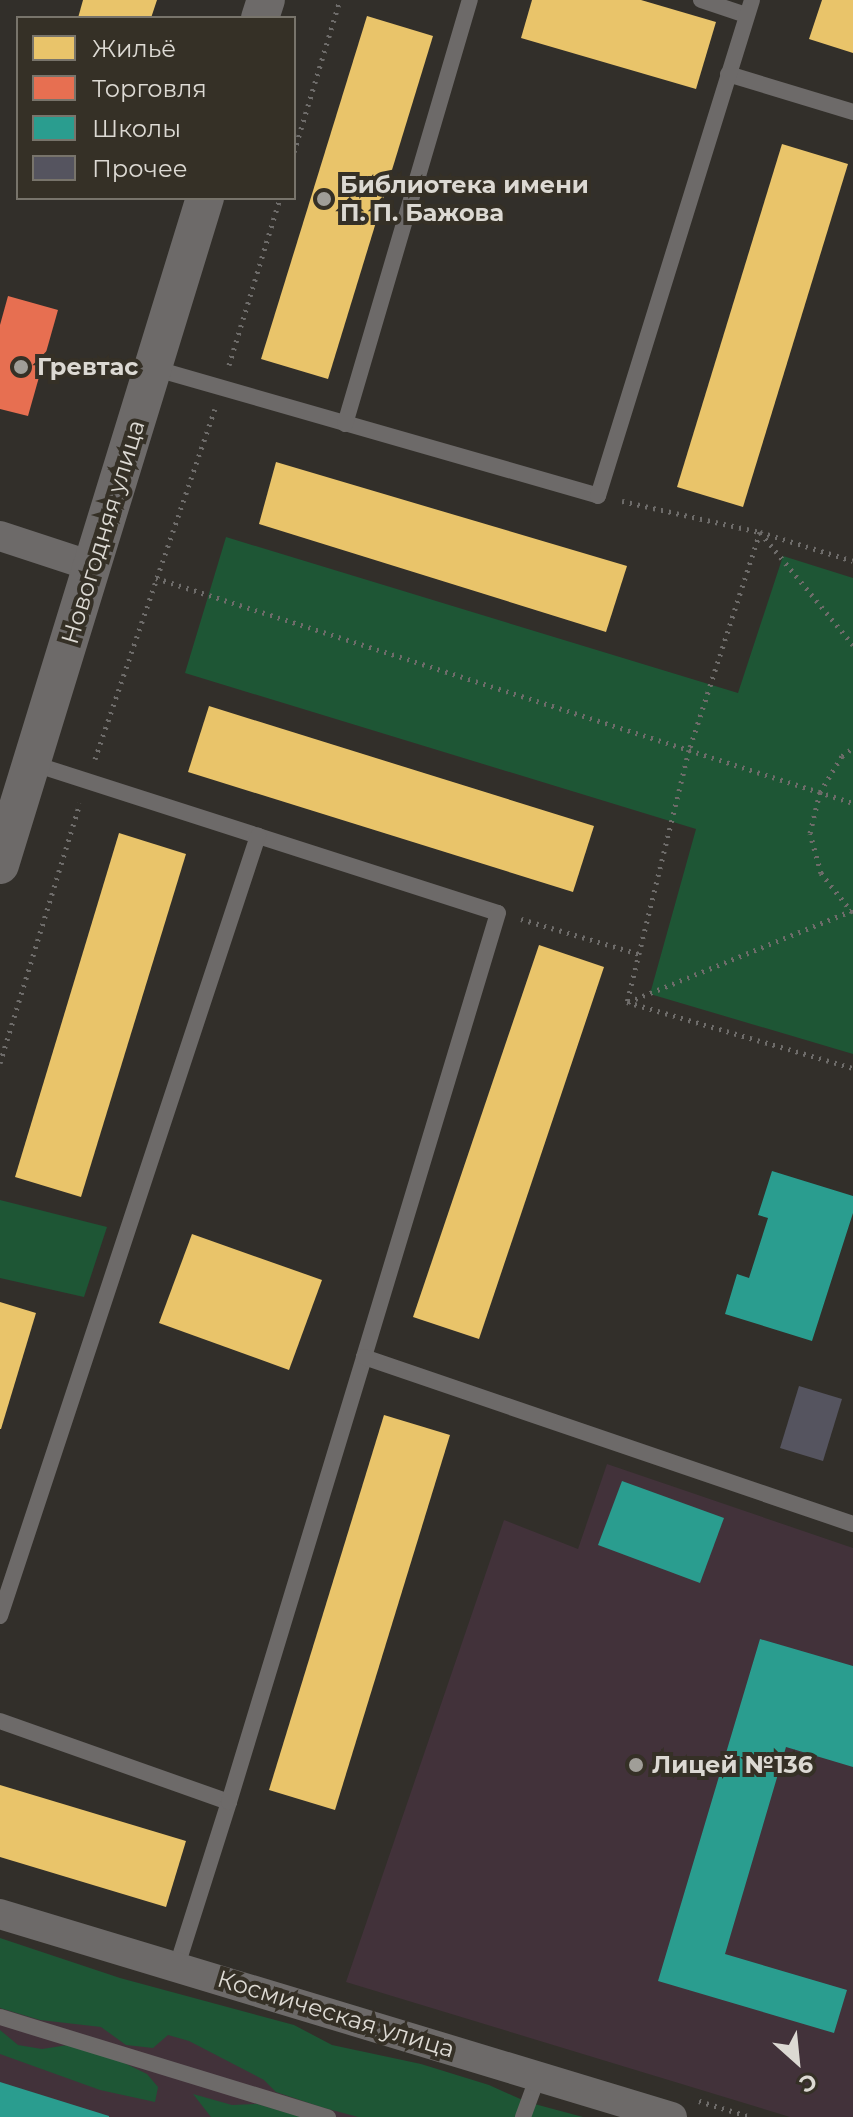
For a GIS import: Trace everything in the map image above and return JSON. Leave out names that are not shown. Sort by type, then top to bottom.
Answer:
[{"type":"street","name":"Новогодняя улица","points":[[0,865],[204,200]]},
{"type":"street","points":[[0,536],[92,566]]},
{"type":"street","name":"Космическая улица","points":[[0,1914],[672,2117]]},
{"type":"lane","points":[[345,424],[470,0]]},
{"type":"lane","points":[[153,368],[598,496],[749,8],[701,0]]},
{"type":"lane","points":[[728,74],[853,112]]},
{"type":"lane","points":[[31,763],[498,913],[177,1966]]},
{"type":"lane","points":[[0,1616],[258,836]]},
{"type":"lane","points":[[364,1357],[853,1524]]},
{"type":"lane","points":[[0,1721],[229,1802]]},
{"type":"lane","points":[[0,2017],[328,2117]]},
{"type":"lane","points":[[523,2117],[538,2076]]},
{"type":"path","points":[[296,145],[340,0]]},
{"type":"path","points":[[0,1063],[87,781],[222,388],[279,200]]},
{"type":"path","points":[[598,496],[760,532],[853,561]]},
{"type":"path","points":[[760,532],[853,645]]},
{"type":"path","points":[[627,1002],[689,750],[760,532]]},
{"type":"path","points":[[156,578],[853,803]]},
{"type":"path","points":[[627,1002],[852,911],[821,873],[810,833],[820,792],[842,756],[853,748]]},
{"type":"path","points":[[498,913],[639,954]]},
{"type":"path","points":[[627,1002],[853,1068]]},
{"type":"shaded area","name":"Лицей №136","points":[[607,1464],[853,1548],[853,2117],[790,2117],[346,1982],[504,1520],[578,1549]]},
{"type":"shaded area","points":[[0,1944],[507,2117],[0,2117]]},
{"type":"green space","points":[[226,537],[738,693],[783,556],[853,578],[853,1054],[650,994],[696,829],[185,673]]},
{"type":"green space","points":[[0,1200],[107,1227],[84,1297],[0,1278]]},
{"type":"green space","points":[[0,1938],[120,1978],[294,2025],[332,2045],[421,2064],[489,2085],[527,2102],[583,2117],[358,2117],[321,2107],[276,2092],[264,2080],[189,2041],[168,2035],[153,2048],[126,2045],[101,2027],[40,2020],[0,2008]]},
{"type":"green space","points":[[0,2030],[18,2045],[42,2049],[89,2046],[147,2074],[158,2087],[155,2102],[100,2090],[0,2054]]},
{"type":"green space","points":[[193,2094],[232,2105],[257,2104],[302,2117],[211,2117]]},
{"type":"building: Жильё","points":[[83,0],[157,0],[152,16],[79,16]]},
{"type":"building: Жильё","points":[[532,0],[641,0],[716,22],[696,89],[521,38]]},
{"type":"building: Жильё","points":[[822,0],[853,0],[853,53],[809,39]]},
{"type":"building: Жильё","points":[[367,16],[433,36],[328,379],[261,359]]},
{"type":"building: Жильё","points":[[782,144],[848,164],[743,507],[677,487]]},
{"type":"building: Жильё","points":[[276,462],[627,566],[606,632],[259,524]]},
{"type":"building: Жильё","points":[[209,706],[594,826],[573,892],[188,772]]},
{"type":"building: Жильё","points":[[119,833],[186,854],[81,1197],[15,1177]]},
{"type":"building: Жильё","points":[[539,945],[604,967],[479,1339],[413,1317]]},
{"type":"building: Жильё","points":[[192,1234],[322,1280],[289,1370],[159,1323]]},
{"type":"building: Жильё","points":[[0,1302],[36,1313],[1,1429],[0,1429]]},
{"type":"building: Жильё","points":[[384,1415],[450,1435],[335,1810],[269,1790]]},
{"type":"building: Жильё","points":[[0,1785],[186,1841],[166,1907],[0,1857]]},
{"type":"building: Торговля","name":"Гревтас","points":[[8,296],[58,310],[28,416],[0,409],[0,325]]},
{"type":"building: Школы","points":[[772,1171],[853,1196],[853,1213],[812,1341],[725,1314],[737,1274],[749,1278],[768,1218],[758,1215]]},
{"type":"building: Школы","points":[[622,1481],[724,1518],[700,1583],[598,1545]]},
{"type":"building: Школы","points":[[760,1639],[853,1666],[853,1767],[786,1747],[725,1954],[847,1990],[834,2033],[658,1981]]},
{"type":"building: Школы","points":[[0,2082],[109,2116],[109,2117],[0,2117]]},
{"type":"building: Прочее","points":[[799,1386],[842,1399],[823,1461],[780,1448]]},
{"type":"place","name":"Библиотека имени П. П. Бажова","points":[[324,199]]},
{"type":"place","name":"Гревтас","points":[[21,367]]},
{"type":"place","name":"Лицей №136","points":[[636,1765]]}]
